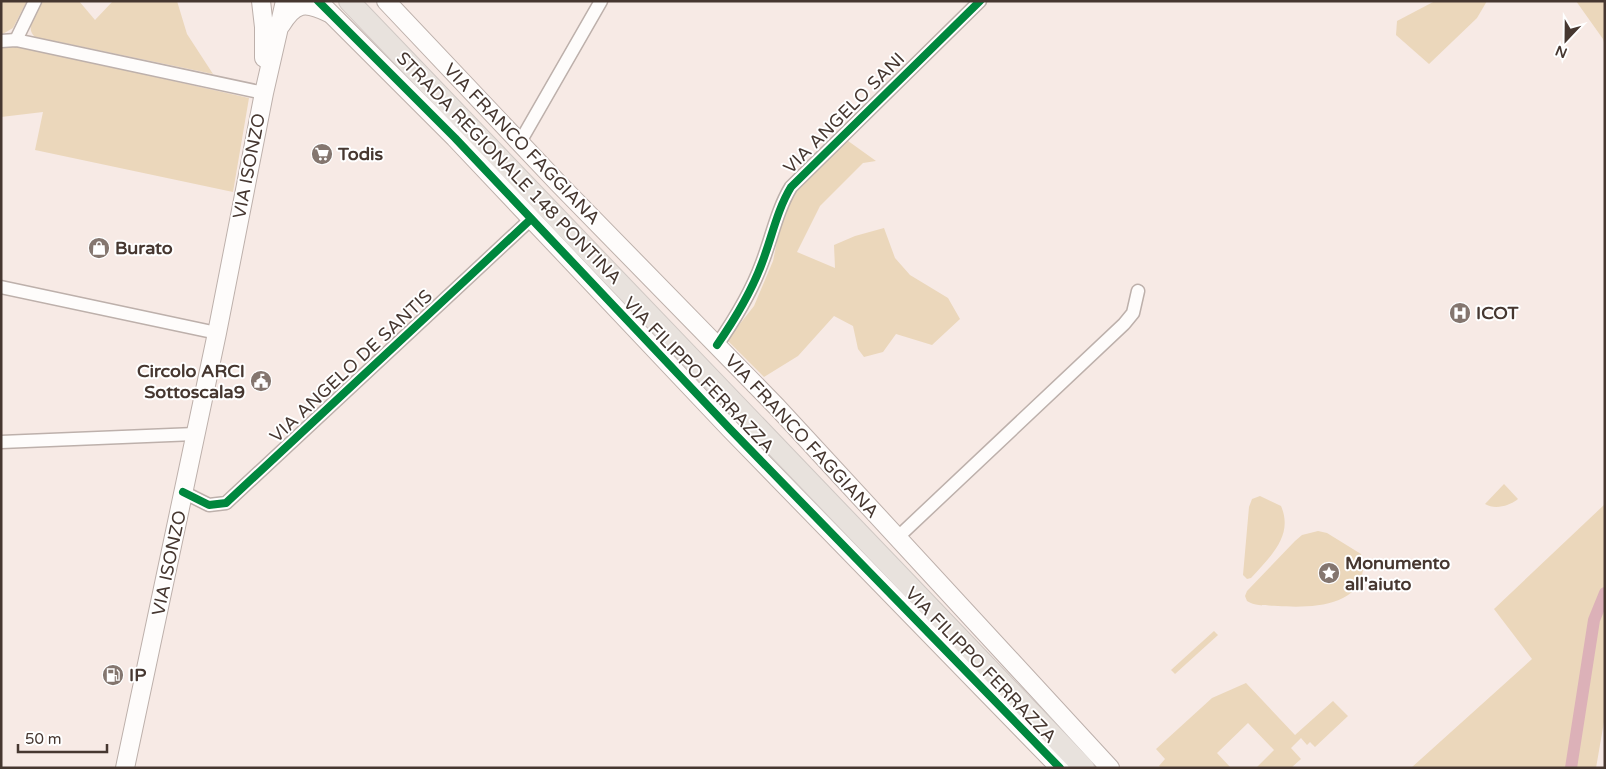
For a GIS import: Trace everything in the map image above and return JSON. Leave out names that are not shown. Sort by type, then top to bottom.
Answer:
[{"type":"main road","name":"STRADA REGIONALE 148 PONTINA","points":[[351,3],[1084,768]]},
{"type":"street","points":[[16,40],[35,1]]},
{"type":"street","points":[[262,1],[271,28]]},
{"type":"street","points":[[269,1],[271,28]]},
{"type":"street","points":[[271,28],[285,1]]},
{"type":"street","name":"VIA FILIPPO FERRAZZA","points":[[318,1],[455,138],[730,429],[1060,768]]},
{"type":"street","name":"VIA FRANCO FAGGIANA","points":[[386,1],[717,345],[1110,768]]},
{"type":"street","points":[[520,142],[601,1]]},
{"type":"street","name":"VIA ANGELO SANI","points":[[717,345],[740,311],[753,287],[779,211],[791,186],[980,1]]},
{"type":"street","points":[[271,28],[298,6],[312,6],[331,14]]},
{"type":"street","name":"VIA ISONZO","points":[[125,768],[217,333],[264,93],[271,28]]},
{"type":"street","points":[[1,41],[16,40],[264,93]]},
{"type":"street","name":"VIA ANGELO DE SANTIS","points":[[184,492],[210,505],[226,503],[531,219]]},
{"type":"street","points":[[1,287],[217,333]]},
{"type":"street","points":[[897,538],[1124,324],[1133,313],[1138,291]]},
{"type":"street","points":[[1,442],[195,434]]},
{"type":"shaded area","points":[[1,1],[27,1],[13,28],[1,35]]},
{"type":"shaded area","points":[[43,1],[79,1],[95,20],[113,1],[177,1],[187,34],[213,74],[35,37],[32,33],[31,24]]},
{"type":"shaded area","points":[[1435,1],[1487,1],[1477,18],[1429,64],[1396,35],[1397,21]]},
{"type":"shaded area","points":[[1576,1],[1605,1],[1605,46],[1603,39]]},
{"type":"shaded area","points":[[1,46],[18,46],[249,98],[233,192],[35,150],[43,112],[1,117]]},
{"type":"shaded area","points":[[844,138],[876,161],[863,163],[820,206],[797,252],[835,268],[834,245],[855,236],[884,228],[895,258],[910,275],[948,298],[960,319],[932,345],[896,334],[883,352],[864,357],[858,349],[853,326],[834,316],[798,356],[764,377],[727,340],[754,306],[773,261],[782,216],[794,193]]},
{"type":"shaded area","points":[[1504,484],[1518,499],[1502,506],[1493,507],[1485,504]]},
{"type":"shaded area","points":[[1260,496],[1281,506],[1284,527],[1278,545],[1272,554],[1251,578],[1247,579],[1243,575],[1249,507],[1252,499]]},
{"type":"shaded area","points":[[1605,504],[1605,716],[1596,768],[1411,768],[1532,659],[1494,609]]},
{"type":"shaded area","points":[[1318,531],[1327,533],[1361,554],[1363,570],[1359,583],[1352,592],[1342,599],[1316,606],[1262,605],[1247,601],[1245,596],[1247,591],[1295,541],[1302,535]]},
{"type":"shaded area","points":[[1214,631],[1218,635],[1175,674],[1171,670]]},
{"type":"shaded area","points":[[1246,683],[1295,735],[1333,701],[1348,716],[1315,747],[1310,742],[1307,745],[1301,738],[1291,748],[1301,759],[1291,768],[1256,768],[1274,750],[1248,723],[1217,753],[1231,768],[1161,768],[1159,766],[1165,759],[1156,749],[1212,698]]},
{"type":"waterway","points":[[1571,768],[1594,620],[1605,593]]},
{"type":"cycle path","points":[[318,1],[455,138],[730,429],[1060,768]]},
{"type":"cycle path","points":[[717,345],[753,285],[766,253],[778,214],[791,187],[980,1]]},
{"type":"cycle path","points":[[183,492],[209,505],[226,503],[531,219]]},
{"type":"place","name":"Todis","points":[[322,154]]},
{"type":"place","name":"Burato","points":[[99,248]]},
{"type":"place","name":"ICOT","points":[[1460,313]]},
{"type":"place","name":"Circolo ARCI Sottoscala9","points":[[261,381]]},
{"type":"place","name":"Monumento all'aiuto","points":[[1329,573]]},
{"type":"place","name":"IP","points":[[113,675]]}]
